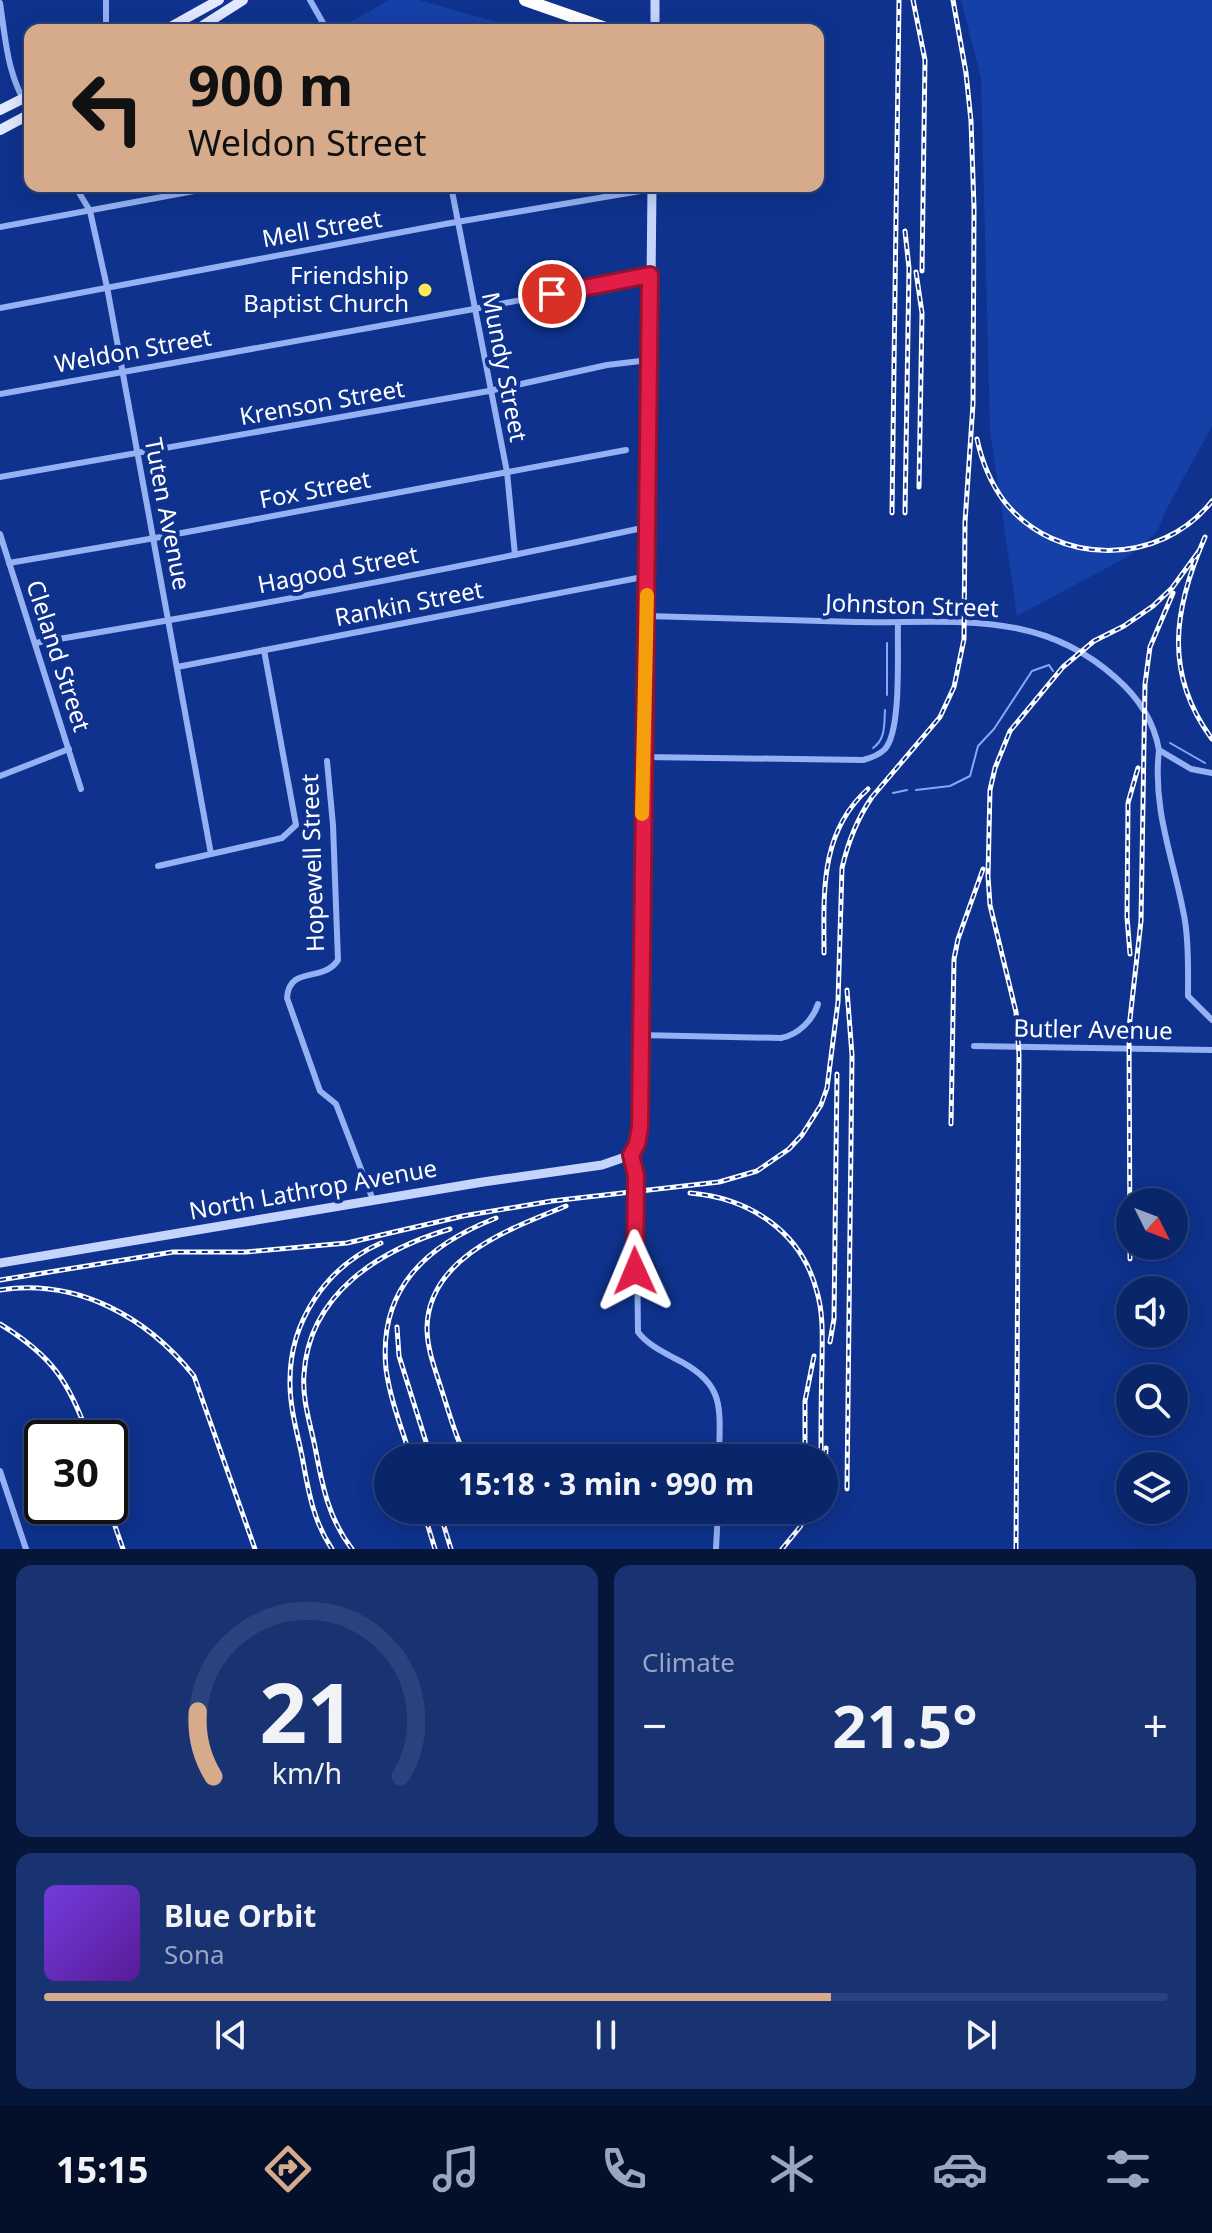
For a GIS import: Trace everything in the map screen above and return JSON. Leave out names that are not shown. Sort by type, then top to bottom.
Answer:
[{"type":"highway","points":[[525,0],[594,24]]},
{"type":"main road","points":[[176,24],[219,0]]},
{"type":"main road","points":[[205,24],[243,0]]},
{"type":"main road","points":[[0,110],[24,98]]},
{"type":"main road","points":[[0,130],[24,116]]},
{"type":"street","points":[[106,0],[106,24]]},
{"type":"street","points":[[310,0],[324,24]]},
{"type":"street","points":[[654,24],[655,0]]},
{"type":"street","points":[[0,6],[9,67],[24,93]]},
{"type":"street","name":"Tuten Avenue","points":[[79,192],[90,211],[107,287],[211,854]]},
{"type":"street","points":[[0,227],[190,192]]},
{"type":"street","name":"Mundy Street","points":[[452,192],[507,472],[515,555]]},
{"type":"street","name":"Mell Street","points":[[0,308],[624,192]]},
{"type":"street","points":[[652,192],[640,1127],[631,1155],[636,1176],[638,1332],[653,1346],[696,1370],[712,1385],[720,1420],[719,1444]]},
{"type":"street","name":"Weldon Street","points":[[0,394],[650,275]]},
{"type":"street","name":"Krenson Street","points":[[0,477],[489,391],[607,365],[649,360]]},
{"type":"street","name":"Fox Street","points":[[9,563],[626,450]]},
{"type":"street","name":"Hagood Street","points":[[35,643],[515,555],[647,527]]},
{"type":"street","name":"Cleland Street","points":[[0,534],[81,789]]},
{"type":"street","name":"Rankin Street","points":[[177,667],[648,576]]},
{"type":"street","name":"Johnston Street","points":[[645,616],[984,623],[1034,631],[1067,644],[1096,661],[1122,683],[1156,732],[1160,805],[1185,921],[1188,996],[1212,1020]]},
{"type":"street","points":[[644,757],[863,760],[876,756],[884,750],[895,730],[898,623]]},
{"type":"street","name":"Hopewell Street","points":[[211,854],[282,838],[296,825],[264,650]]},
{"type":"street","points":[[0,776],[69,749]]},
{"type":"street","points":[[1159,750],[1191,769],[1212,773]]},
{"type":"street","name":"Hopewell Street","points":[[327,761],[333,825],[338,960],[334,966],[296,979],[288,989],[287,998],[320,1091],[336,1104],[373,1200]]},
{"type":"street","points":[[158,866],[211,854]]},
{"type":"street","points":[[639,1035],[781,1038],[795,1033],[814,1015],[818,1004]]},
{"type":"street","name":"Butler Avenue","points":[[974,1046],[1212,1050]]},
{"type":"street","name":"North Lathrop Avenue","points":[[0,1263],[602,1165],[631,1155]]},
{"type":"street","points":[[0,1471],[26,1549]]},
{"type":"street","points":[[716,1549],[717,1524]]},
{"type":"shaded area","points":[[389,0],[419,0],[504,24],[347,24]]},
{"type":"shaded area","points":[[961,0],[1212,0],[1212,426],[1157,532],[1129,556],[1017,616],[990,430],[981,78]]},
{"type":"waterway","points":[[887,643],[887,695]]},
{"type":"waterway","points":[[916,790],[950,786],[970,776],[978,746],[994,729],[1032,671],[1049,665],[1053,671]]},
{"type":"waterway","points":[[873,748],[882,736],[885,710]]},
{"type":"waterway","points":[[1170,743],[1205,763]]},
{"type":"waterway","points":[[893,793],[907,790]]},
{"type":"railway","points":[[892,513],[899,0]]},
{"type":"railway","points":[[913,0],[925,60],[922,271]]},
{"type":"railway","points":[[0,1280],[173,1252],[246,1252],[347,1243],[463,1216],[552,1201],[719,1182],[757,1171],[789,1149],[802,1135],[821,1105],[827,1088],[838,1002],[842,868],[847,849],[857,822],[872,797],[940,717],[954,687],[964,639],[965,522],[973,404],[974,208],[971,121],[953,0]]},
{"type":"railway","points":[[905,231],[909,268],[905,513]]},
{"type":"railway","points":[[916,272],[922,313],[919,487]]},
{"type":"railway","points":[[977,439],[987,472],[1004,501],[1026,523],[1051,538],[1079,547],[1108,550],[1137,547],[1165,538],[1190,523],[1212,501]]},
{"type":"railway","points":[[1205,537],[1186,589],[1178,640],[1186,690],[1196,714],[1212,739]]},
{"type":"railway","points":[[1016,1549],[1019,1054],[1016,1012],[990,905],[990,790],[1010,731],[1063,667],[1094,641],[1124,626],[1153,606],[1172,588],[1199,551]]},
{"type":"railway","points":[[1130,1188],[1129,1028],[1141,921],[1145,684],[1150,647],[1173,593]]},
{"type":"railway","points":[[1130,954],[1127,917],[1128,803],[1138,768]]},
{"type":"railway","points":[[824,953],[825,886],[833,844],[852,806],[868,789]]},
{"type":"railway","points":[[951,1124],[954,959],[983,869]]},
{"type":"railway","points":[[847,990],[852,1055],[847,1489]]},
{"type":"railway","points":[[830,1342],[834,1319],[837,1074]]},
{"type":"railway","points":[[690,1193],[733,1202],[770,1222],[786,1236],[810,1271],[822,1319],[821,1444]]},
{"type":"railway","points":[[460,1444],[430,1351],[427,1328],[431,1303],[442,1282],[457,1264],[477,1249],[522,1224],[566,1206]]},
{"type":"railway","points":[[406,1444],[386,1369],[390,1315],[412,1273],[429,1256],[471,1229],[496,1218]]},
{"type":"railway","points":[[352,1549],[337,1525],[320,1474],[305,1402],[304,1374],[309,1346],[319,1321],[352,1279],[398,1249],[450,1229]]},
{"type":"railway","points":[[332,1549],[320,1527],[309,1493],[291,1402],[291,1360],[296,1339],[314,1299],[343,1266],[381,1243]]},
{"type":"railway","points":[[0,1290],[29,1288],[83,1296],[132,1320],[175,1355],[194,1376],[255,1549]]},
{"type":"railway","points":[[0,1324],[46,1359],[66,1385],[82,1420]]},
{"type":"railway","points":[[397,1327],[399,1356],[427,1444]]},
{"type":"railway","points":[[805,1444],[805,1401],[814,1356]]},
{"type":"railway","points":[[114,1524],[123,1549]]},
{"type":"railway","points":[[427,1524],[435,1549]]},
{"type":"railway","points":[[443,1524],[451,1549]]},
{"type":"railway","points":[[782,1549],[802,1524]]},
{"type":"slow traffic","points":[[642,814],[647,595]]},
{"type":"place","name":"Friendship Baptist Church","points":[[425,290]]},
{"type":"route","points":[[552,294],[650,275],[640,1127],[631,1155],[636,1176],[635,1271]]}]
